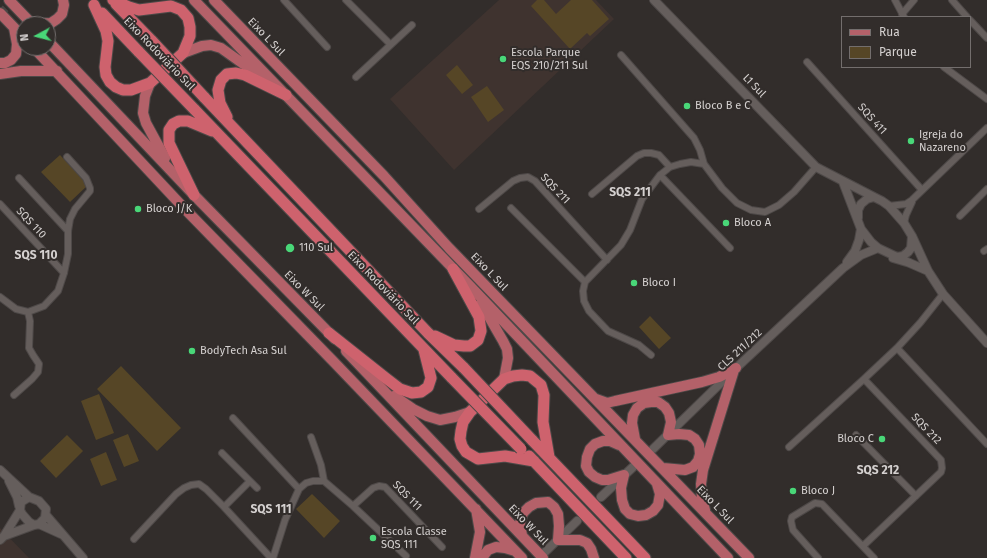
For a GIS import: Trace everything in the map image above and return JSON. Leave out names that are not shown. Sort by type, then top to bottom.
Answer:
[{"type":"highway","name":"Eixo Rodoviário Sul","points":[[112,0],[428,333],[464,368],[645,558]]},
{"type":"highway","points":[[91,3],[106,31],[108,50],[104,67],[106,75],[110,82],[116,87],[127,90],[138,88],[150,83],[183,53],[190,36],[188,18],[181,10],[171,6],[139,10],[112,0]]},
{"type":"highway","name":"Eixo Rodoviário Sul","points":[[91,3],[626,558]]},
{"type":"highway","points":[[233,128],[220,103],[218,90],[221,80],[227,74],[236,73],[245,75],[286,95]]},
{"type":"highway","points":[[194,195],[169,143],[169,130],[173,124],[179,121],[188,121],[218,134]]},
{"type":"highway","points":[[428,333],[454,345],[470,346],[478,340],[481,331],[479,317],[453,269]]},
{"type":"highway","points":[[329,333],[387,379],[400,388],[412,393],[421,392],[428,387],[430,378],[424,350]]},
{"type":"highway","points":[[534,461],[505,456],[478,459],[466,452],[460,439],[463,422],[470,412],[504,379],[522,375],[530,376],[541,386],[544,400],[542,422],[549,457]]},
{"type":"main road","points":[[9,0],[24,16]]},
{"type":"main road","points":[[56,20],[62,14],[64,5],[63,0]]},
{"type":"main road","points":[[194,0],[470,286],[728,558]]},
{"type":"main road","name":"Eixo L Sul","points":[[214,0],[384,176],[449,248],[749,558]]},
{"type":"main road","points":[[0,13],[14,28],[17,44],[16,54],[11,60],[5,63],[0,63]]},
{"type":"main road","points":[[183,53],[202,46],[211,45],[221,48],[242,63],[270,79]]},
{"type":"main road","name":"Eixo W Sul","points":[[56,49],[194,195],[329,333],[522,535],[544,555]]},
{"type":"main road","points":[[42,56],[182,206],[519,555]]},
{"type":"main road","points":[[0,74],[21,71],[57,71]]},
{"type":"main road","points":[[150,83],[145,96],[143,113],[152,136],[172,172]]},
{"type":"main road","points":[[470,286],[503,341],[508,358],[504,379]]},
{"type":"main road","points":[[594,399],[607,403],[702,382],[719,377],[735,369]]},
{"type":"main road","points":[[705,512],[701,484],[703,470],[735,369]]},
{"type":"main road","points":[[376,383],[413,409],[427,416],[440,420],[470,412]]},
{"type":"main road","points":[[635,439],[632,423],[633,415],[637,408],[651,402],[658,402],[665,407],[669,413],[670,422],[668,435],[689,435],[695,439],[699,445],[700,454],[698,461],[693,467],[685,470],[663,468]]},
{"type":"main road","points":[[621,446],[610,441],[596,444],[590,449],[586,457],[586,466],[589,472],[602,480],[608,480],[624,475]]},
{"type":"main road","points":[[624,475],[621,488],[622,500],[625,509],[630,514],[638,516],[646,515],[653,511],[658,505],[660,494],[657,484]]},
{"type":"main road","points":[[522,535],[520,523],[523,513],[536,503],[548,502],[554,507],[558,514],[558,540],[580,540],[587,543],[594,558]]},
{"type":"main road","points":[[475,558],[480,532],[476,509]]},
{"type":"main road","points":[[482,558],[488,550],[496,548],[505,548],[519,555]]},
{"type":"street","points":[[284,0],[327,47]]},
{"type":"street","points":[[346,0],[390,44]]},
{"type":"street","name":"L1 Sul","points":[[654,0],[816,167],[889,206],[904,223],[912,236]]},
{"type":"street","points":[[895,0],[903,16],[914,0]]},
{"type":"street","points":[[952,0],[966,16]]},
{"type":"street","points":[[971,21],[987,38]]},
{"type":"street","points":[[356,77],[412,25]]},
{"type":"street","points":[[621,55],[694,138],[700,150],[704,164],[722,188],[737,203],[751,210],[765,212],[779,205],[794,192],[816,167]]},
{"type":"street","name":"SQS 411","points":[[807,62],[922,190]]},
{"type":"street","points":[[945,68],[987,99]]},
{"type":"street","points":[[889,206],[906,204],[912,200],[987,128]]},
{"type":"street","points":[[592,194],[637,156],[644,153],[659,155],[670,167]]},
{"type":"street","points":[[0,297],[16,309],[28,312],[44,306],[58,291],[68,254],[68,232],[70,219],[75,209],[90,191],[86,178],[67,157]]},
{"type":"street","points":[[652,355],[639,345],[608,331],[600,323],[589,311],[584,301],[583,291],[585,282],[621,245],[630,230],[642,199],[660,175],[670,167],[691,162],[704,164]]},
{"type":"street","points":[[660,175],[730,248]]},
{"type":"street","name":"SQS 211","points":[[479,209],[513,180],[528,177],[535,181],[608,260]]},
{"type":"street","name":"SQS 110","points":[[19,178],[68,232]]},
{"type":"street","points":[[843,182],[866,236],[878,248],[928,272]]},
{"type":"street","points":[[960,216],[987,189]]},
{"type":"street","points":[[858,218],[858,210],[861,204],[867,199],[874,197]]},
{"type":"street","points":[[904,223],[912,200]]},
{"type":"street","name":"SQS 110","points":[[0,204],[64,273]]},
{"type":"street","points":[[852,205],[859,240]]},
{"type":"street","points":[[511,208],[585,282]]},
{"type":"street","name":"CLS 211/212","points":[[844,268],[855,251],[862,228]]},
{"type":"street","points":[[897,257],[908,252],[911,248],[913,242],[912,236]]},
{"type":"street","points":[[912,236],[928,272],[943,294],[987,343]]},
{"type":"street","name":"CLS 211/212","points":[[652,449],[735,369],[844,268],[861,255],[878,248]]},
{"type":"street","points":[[869,251],[910,263]]},
{"type":"street","points":[[789,447],[896,348],[920,323],[943,294]]},
{"type":"street","points":[[14,395],[38,372],[39,364],[29,348],[30,321],[28,312]]},
{"type":"street","points":[[896,348],[987,444]]},
{"type":"street","name":"SQS 212","points":[[863,546],[940,472],[942,465],[941,460],[864,379]]},
{"type":"street","points":[[233,418],[299,489]]},
{"type":"street","points":[[856,435],[916,496]]},
{"type":"street","points":[[312,437],[321,465],[324,481],[406,556]]},
{"type":"street","points":[[222,453],[256,488]]},
{"type":"street","points":[[601,497],[633,467]]},
{"type":"street","points":[[0,470],[29,497],[39,501],[46,509],[45,518],[37,524],[2,538]]},
{"type":"street","points":[[7,477],[25,518],[62,534]]},
{"type":"street","points":[[134,539],[176,494],[184,488],[199,484],[224,507],[272,558],[285,520],[299,489],[306,483],[313,481],[324,481]]},
{"type":"street","points":[[224,507],[249,482]]},
{"type":"street","name":"SQS 111","points":[[353,506],[369,490],[379,486],[385,487],[442,547]]},
{"type":"street","points":[[2,538],[20,508],[23,500],[29,497]]},
{"type":"street","points":[[818,558],[793,530],[791,522],[792,517],[815,503],[822,504],[874,558]]},
{"type":"street","points":[[46,514],[83,558]]},
{"type":"street","points":[[544,555],[577,521]]},
{"type":"shaded area","name":"Escola Parque EQS 210/211 Sul","points":[[499,0],[596,0],[614,19],[454,170],[390,99]]},
{"type":"shaded area","points":[[0,528],[29,558],[0,558]]},
{"type":"green space","points":[[537,0],[544,0],[556,14],[571,0],[592,0],[609,19],[590,36],[587,33],[570,49],[531,6]]},
{"type":"green space","points":[[457,65],[473,85],[462,94],[446,75]]},
{"type":"green space","points":[[487,86],[504,110],[488,122],[471,97]]},
{"type":"green space","points":[[60,155],[88,185],[70,202],[41,172]]},
{"type":"green space","points":[[650,316],[671,338],[659,349],[639,327]]},
{"type":"green space","points":[[121,366],[181,428],[157,451],[97,389]]},
{"type":"green space","points":[[99,394],[114,433],[96,440],[81,401]]},
{"type":"green space","points":[[128,434],[139,461],[124,467],[113,440]]},
{"type":"green space","points":[[67,435],[83,451],[56,478],[40,461]]},
{"type":"green space","points":[[106,452],[117,480],[101,486],[90,459]]},
{"type":"green space","points":[[312,494],[340,521],[324,538],[296,509]]},
{"type":"tunnel","points":[[0,14],[14,0]]},
{"type":"place","name":"Escola Parque EQS 210/211 Sul","points":[[503,59]]},
{"type":"place","name":"Bloco B e C","points":[[687,106]]},
{"type":"place","name":"Igreja do Nazareno","points":[[911,141]]},
{"type":"place","name":"Bloco J/K","points":[[138,209]]},
{"type":"place","name":"Bloco A","points":[[726,223]]},
{"type":"place","name":"110 Sul","points":[[290,248]]},
{"type":"place","name":"Bloco I","points":[[634,283]]},
{"type":"place","name":"BodyTech Asa Sul","points":[[192,351]]},
{"type":"place","name":"Bloco C","points":[[882,439]]},
{"type":"place","name":"Bloco J","points":[[793,491]]},
{"type":"place","name":"Escola Classe SQS 111","points":[[373,538]]},
{"type":"district","name":"SQS 211","points":[[630,193]]},
{"type":"district","name":"SQS 110","points":[[36,256]]},
{"type":"district","name":"SQS 212","points":[[878,471]]},
{"type":"district","name":"SQS 111","points":[[271,510]]}]
